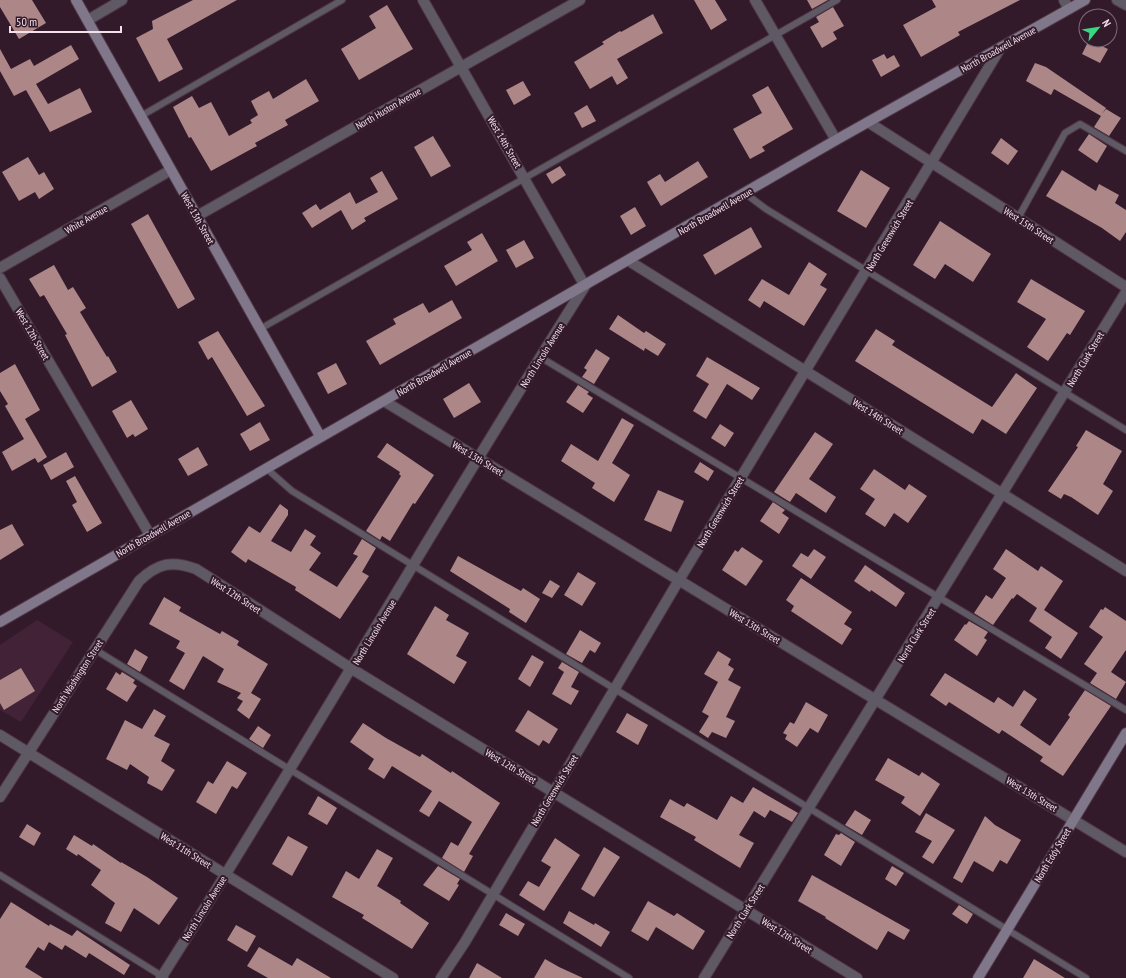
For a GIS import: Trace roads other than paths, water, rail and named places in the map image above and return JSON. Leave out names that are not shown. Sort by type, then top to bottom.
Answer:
[{"type":"main road","name":"West 13th Street","points":[[76,0],[320,436]]},
{"type":"main road","name":"North Broadwell Avenue","points":[[0,622],[320,436],[384,401],[746,194],[836,140],[1001,47],[1066,4],[1085,0]]},
{"type":"main road","name":"North Eddy Street","points":[[978,978],[1126,733]]},
{"type":"street","points":[[88,20],[122,0]]},
{"type":"street","name":"West 14th Street","points":[[423,0],[526,178],[585,286]]},
{"type":"street","name":"North Huston Avenue","points":[[197,216],[580,0]]},
{"type":"street","points":[[755,0],[836,140]]},
{"type":"street","points":[[1117,0],[1126,5]]},
{"type":"street","name":"North Greenwich Street","points":[[441,978],[493,894],[679,580],[1001,47]]},
{"type":"street","points":[[868,122],[932,163]]},
{"type":"street","name":"West 15th Street","points":[[932,163],[1126,287]]},
{"type":"street","name":"White Avenue","points":[[0,268],[171,170]]},
{"type":"street","name":"West 14th Street","points":[[629,261],[1126,571]]},
{"type":"street","name":"West 12th Street","points":[[0,278],[150,535]]},
{"type":"street","name":"North Lincoln Avenue","points":[[162,977],[291,770],[540,357],[585,286]]},
{"type":"street","name":"North Clark Street","points":[[704,978],[1126,292]]},
{"type":"street","name":"West 13th Street","points":[[384,401],[1126,852]]},
{"type":"street","name":"West 12th Street","points":[[163,565],[170,563],[196,570],[352,669],[857,978]]},
{"type":"street","name":"North Washington Street","points":[[0,797],[27,752],[139,581],[148,572],[163,565]]},
{"type":"street","name":"West 11th Street","points":[[0,735],[393,978]]},
{"type":"lane","points":[[141,116],[342,0]]},
{"type":"lane","points":[[260,329],[837,0]]},
{"type":"lane","points":[[1018,218],[1065,133],[1080,124],[1126,151]]},
{"type":"lane","points":[[746,194],[766,209],[1126,430]]},
{"type":"lane","points":[[540,357],[1126,710]]},
{"type":"lane","points":[[266,468],[292,491],[1006,931],[1086,978]]},
{"type":"lane","points":[[94,649],[629,978]]},
{"type":"lane","points":[[0,875],[162,977]]}]
